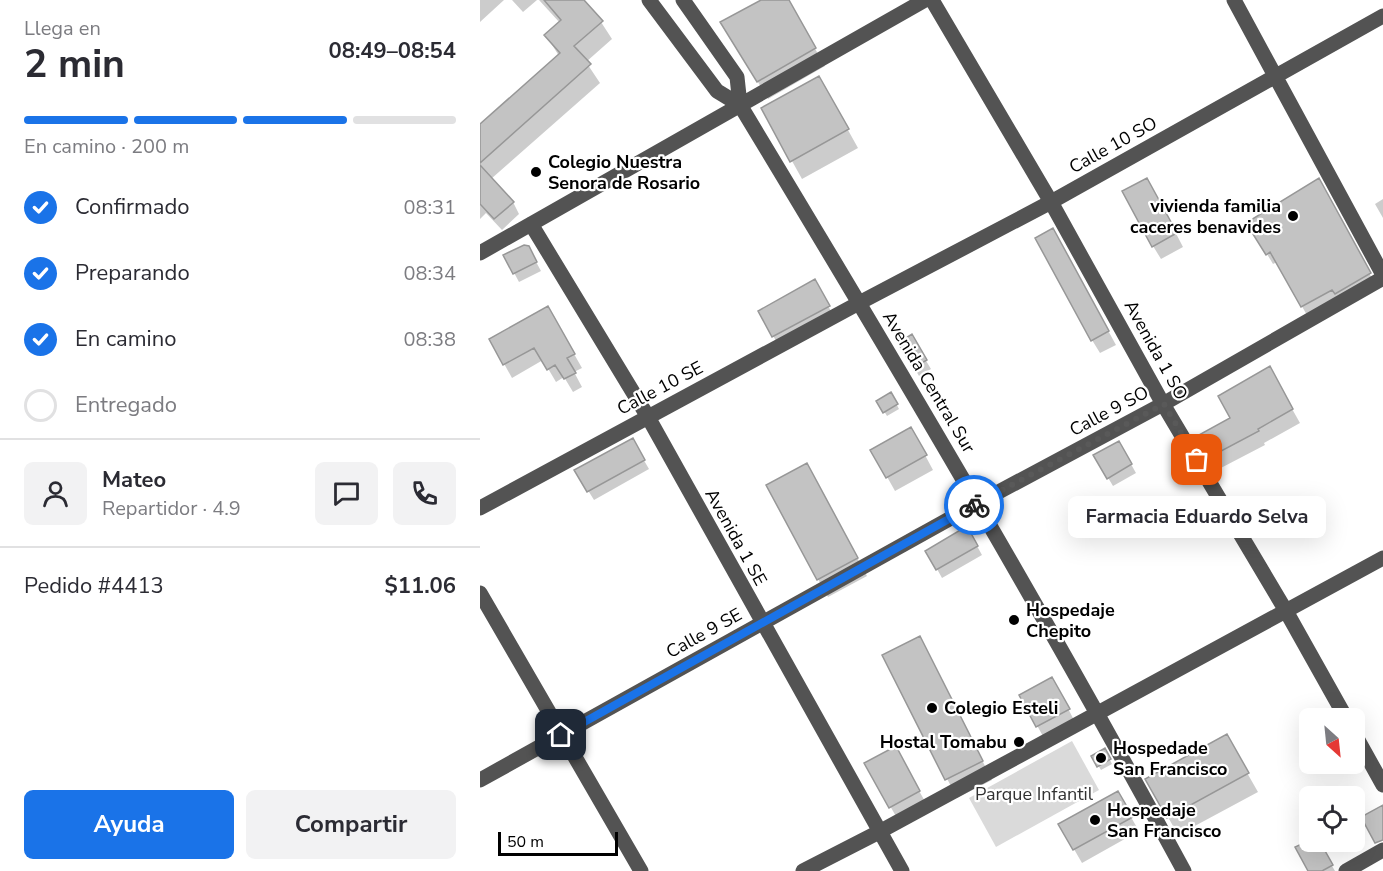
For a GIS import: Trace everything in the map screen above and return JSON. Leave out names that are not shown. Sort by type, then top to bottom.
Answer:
[{"type":"street","name":"Avenida Central Sur","points":[[649,0],[717,91],[740,105]]},
{"type":"street","name":"Avenida Central Sur","points":[[683,0],[737,76],[740,105],[978,503],[1184,871]]},
{"type":"street","points":[[480,252],[925,0]]},
{"type":"street","name":"Avenida 1 SO","points":[[932,0],[1051,202],[1164,404],[1340,708]]},
{"type":"street","points":[[1234,0],[1383,277]]},
{"type":"street","name":"Calle 10 SO","points":[[859,303],[1051,202],[1383,16]]},
{"type":"street","name":"Avenida 1 SE","points":[[531,224],[648,417],[902,871]]},
{"type":"street","name":"Calle 9 SO","points":[[978,503],[1164,404],[1383,277]]},
{"type":"street","name":"Calle 10 SE","points":[[480,508],[859,303]]},
{"type":"street","name":"Calle 9 SE","points":[[480,780],[978,503]]},
{"type":"street","points":[[803,871],[1098,714],[1383,558]]},
{"type":"street","points":[[480,593],[641,871]]},
{"type":"street","points":[[1365,753],[1383,785]]},
{"type":"street","points":[[1346,871],[1383,850]]},
{"type":"green space","name":"Parque Infantil","points":[[1072,741],[1099,790],[996,847],[969,798]]},
{"type":"building","points":[[544,0],[584,0],[603,21],[574,46],[591,64],[480,163],[480,124],[560,53],[544,35],[561,20]]},
{"type":"building","points":[[761,0],[789,0],[816,48],[757,82],[720,22]]},
{"type":"building","points":[[819,76],[849,129],[790,162],[761,108]]},
{"type":"building","points":[[480,165],[514,202],[494,219],[480,204]]},
{"type":"building","points":[[1147,178],[1177,233],[1152,247],[1122,191]]},
{"type":"building","points":[[1319,178],[1371,273],[1335,294],[1332,290],[1301,307],[1270,252],[1266,255],[1246,223]]},
{"type":"building","points":[[1053,228],[1109,331],[1091,341],[1035,238]]},
{"type":"building","points":[[524,245],[529,246],[537,262],[513,274],[503,255]]},
{"type":"building","points":[[815,279],[830,306],[772,337],[758,311]]},
{"type":"building","points":[[548,306],[575,354],[567,358],[576,373],[564,379],[555,365],[547,370],[534,348],[503,365],[489,339]]},
{"type":"building","points":[[912,334],[927,360],[913,368],[898,343]]},
{"type":"building","points":[[1270,366],[1293,409],[1258,429],[1259,431],[1208,458],[1197,436],[1230,418],[1218,396]]},
{"type":"building","points":[[891,392],[898,404],[883,413],[876,401]]},
{"type":"building","points":[[911,427],[927,455],[886,478],[870,450]]},
{"type":"building","points":[[633,438],[645,460],[587,492],[574,470]]},
{"type":"building","points":[[1119,441],[1132,464],[1107,479],[1093,455]]},
{"type":"building","points":[[807,463],[858,558],[817,580],[766,485]]},
{"type":"building","points":[[967,526],[978,546],[936,570],[925,551]]},
{"type":"building","name":"Colegio Esteli","points":[[920,636],[983,761],[945,780],[882,655]]},
{"type":"building","points":[[1052,677],[1070,709],[1036,727],[1019,695]]},
{"type":"building","points":[[1227,734],[1249,773],[1167,818],[1145,779]]},
{"type":"building","points":[[896,746],[920,791],[889,808],[864,763]]},
{"type":"building","name":"Hospedade San Francisco","points":[[1105,748],[1111,759],[1097,767],[1091,756]]},
{"type":"building","name":"Hospedaje San Francisco","points":[[1118,791],[1133,817],[1073,850],[1058,824]]},
{"type":"building","points":[[1383,805],[1383,840],[1375,843],[1365,824],[1365,815]]},
{"type":"building","points":[[1299,845],[1299,852],[1326,852],[1333,865],[1322,871],[1308,871],[1295,847]]},
{"type":"way so far","points":[[974,505],[1164,404],[1197,460]]},
{"type":"place","name":"Colegio Nuestra Senora de Rosario","points":[[536,172]]},
{"type":"place","name":"vivienda familia caceres benavides","points":[[1293,216]]},
{"type":"place","name":"Farmacia Eduardo Selva","points":[[1197,460]]},
{"type":"place","name":"Hospedaje Chepito","points":[[1014,620]]},
{"type":"place","name":"Colegio Esteli","points":[[932,708]]},
{"type":"place","name":"Hostal Tomabu","points":[[1019,742]]},
{"type":"place","name":"Hospedade San Francisco","points":[[1101,758]]},
{"type":"place","name":"Hospedaje San Francisco","points":[[1095,820]]},
{"type":"route","points":[[561,735],[974,505]]}]
